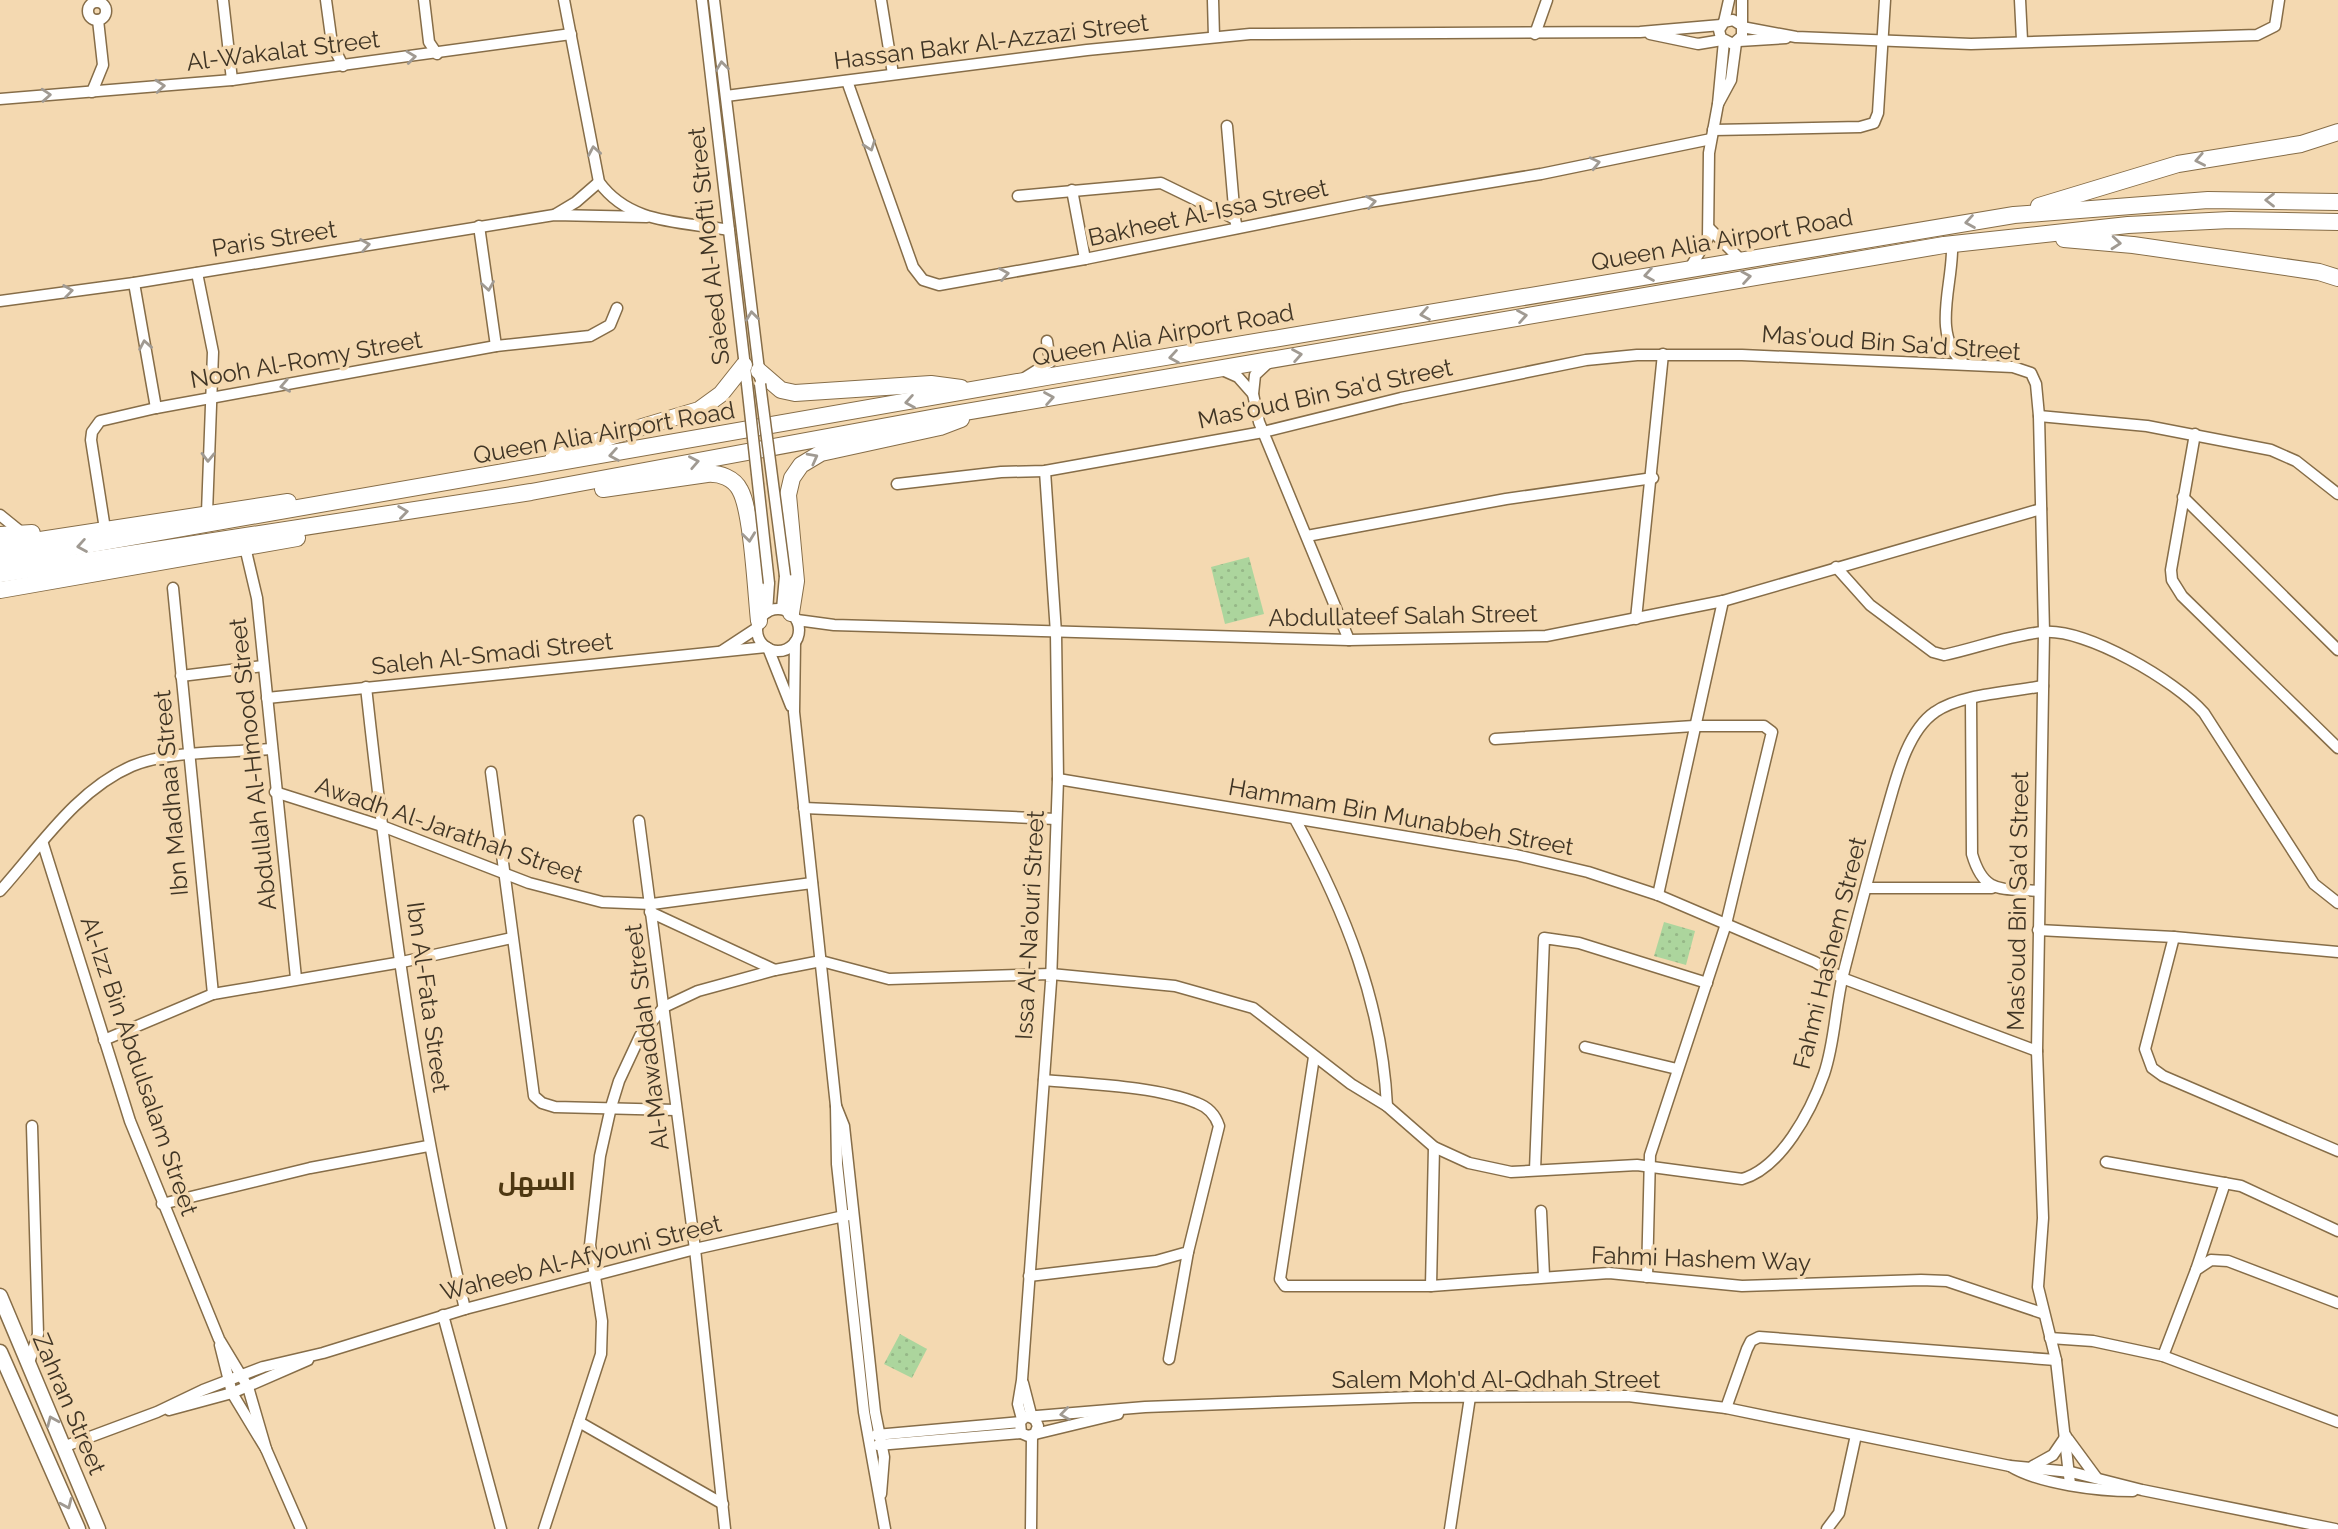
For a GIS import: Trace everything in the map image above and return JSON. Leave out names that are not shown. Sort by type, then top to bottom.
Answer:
[{"type":"highway","points":[[2014,215],[2178,164],[2301,144],[2338,132]]},
{"type":"highway","name":"Queen Alia Airport Road","points":[[0,560],[1010,384],[2014,215],[2208,200],[2338,202]]},
{"type":"highway","name":"Queen Alia Airport Road","points":[[1,586],[335,522],[531,492],[982,409],[1688,286],[1952,244],[2128,225],[2230,220],[2338,222]]},
{"type":"highway","points":[[2024,235],[2133,245],[2319,272],[2338,278]]},
{"type":"highway","points":[[532,469],[593,443],[699,410],[754,374],[781,390],[795,393],[931,384],[978,390]]},
{"type":"highway","points":[[790,614],[796,581],[788,495],[792,478],[801,465],[821,453],[946,426],[982,409]]},
{"type":"highway","points":[[531,492],[583,492],[708,474],[726,477],[739,488],[744,502],[761,620]]},
{"type":"highway","points":[[0,547],[207,513],[317,499],[343,502]]},
{"type":"highway","points":[[1,586],[296,538],[335,522]]},
{"type":"highway","points":[[0,535],[21,532],[66,535]]},
{"type":"main road","name":"Zahran Street","points":[[0,1296],[98,1529]]},
{"type":"main road","name":"Zahran Street","points":[[0,1352],[78,1529]]},
{"type":"street","points":[[223,0],[232,80]]},
{"type":"street","points":[[326,0],[331,44],[343,66]]},
{"type":"street","points":[[424,0],[429,42],[437,54]]},
{"type":"street","points":[[564,0],[599,182],[616,202],[647,217],[729,230]]},
{"type":"street","name":"Sa’eed Al-Mofti Street","points":[[702,0],[729,230],[790,614],[797,638],[794,712]]},
{"type":"street","name":"Sa’eed Al-Mofti Street","points":[[714,0],[754,374],[747,384],[769,583],[761,620]]},
{"type":"street","points":[[881,0],[893,74]]},
{"type":"street","points":[[1213,0],[1214,37]]},
{"type":"street","points":[[1535,34],[1547,0]]},
{"type":"street","points":[[1690,268],[1705,248],[1709,228],[1712,134],[1718,104],[1723,41],[1719,34],[1729,0]]},
{"type":"street","points":[[1718,104],[1731,80],[1738,42],[1742,36],[1742,0]]},
{"type":"street","points":[[1883,41],[1885,0]]},
{"type":"street","points":[[2020,0],[2022,40]]},
{"type":"street","points":[[1723,41],[1796,37],[1971,44],[2022,40],[2263,35],[2277,21],[2279,0]]},
{"type":"street","points":[[92,92],[103,65],[98,20],[104,17],[106,10],[103,4],[96,1]]},
{"type":"street","points":[[1722,23],[1733,20],[1742,26],[1796,37]]},
{"type":"street","name":"Hassan Bakr Al-Azzazi Street","points":[[726,96],[1214,37],[1296,32],[1640,32],[1722,23]]},
{"type":"street","name":"Hassan Bakr Al-Azzazi Street","points":[[1640,32],[1698,44],[1723,41]]},
{"type":"street","name":"Al-Wakalat Street","points":[[0,99],[232,80],[570,34]]},
{"type":"street","name":"Bakheet Al-Issa Street","points":[[847,81],[914,267],[923,280],[947,285],[1085,259],[1236,223],[1541,174],[1712,134],[1860,127],[1874,123],[1878,113],[1883,41]]},
{"type":"street","points":[[1227,126],[1236,223]]},
{"type":"street","name":"Paris Street","points":[[554,215],[576,202],[599,182]]},
{"type":"street","points":[[1018,195],[1161,183],[1236,223]]},
{"type":"street","points":[[1072,190],[1085,259]]},
{"type":"street","name":"Paris Street","points":[[0,301],[134,283],[554,215],[647,217]]},
{"type":"street","points":[[479,226],[496,346]]},
{"type":"street","points":[[1709,228],[1740,259]]},
{"type":"street","points":[[1952,244],[1946,329],[1952,350],[1964,364]]},
{"type":"street","points":[[197,273],[213,352],[207,513]]},
{"type":"street","points":[[134,283],[156,408]]},
{"type":"street","name":"Nooh Al-Romy Street","points":[[105,529],[96,480],[92,432],[100,421],[156,408],[496,346],[590,336],[610,325],[617,308]]},
{"type":"street","points":[[1047,341],[1050,362]]},
{"type":"street","points":[[1636,619],[1664,355]]},
{"type":"street","name":"Mas'oud Bin Sa'd Street","points":[[897,484],[1001,472],[1045,471],[1263,432],[1548,367],[1599,359],[1664,355],[1810,357],[2013,367],[2031,373],[2036,384],[2039,416],[2044,632],[2037,1051],[2043,1218],[2038,1287],[2042,1314],[2056,1360],[2070,1478]]},
{"type":"street","points":[[1271,360],[1255,375],[1253,394],[1263,432],[1349,640]]},
{"type":"street","points":[[1010,384],[1050,362],[1094,370]]},
{"type":"street","points":[[1219,369],[1238,377],[1253,394]]},
{"type":"street","points":[[2039,416],[2090,419],[2195,434],[2285,455],[2310,470],[2338,494]]},
{"type":"street","points":[[2195,434],[2171,570],[2176,588],[2338,748]]},
{"type":"street","name":"Issa Al-Na'ouri Street","points":[[1031,1529],[1028,1426],[1022,1380],[1051,974],[1058,779],[1056,633],[1045,471]]},
{"type":"street","points":[[1307,536],[1506,499],[1653,478]]},
{"type":"street","points":[[2183,497],[2338,650]]},
{"type":"street","name":"Abdullateef Salah Street","points":[[761,620],[790,614],[834,625],[1349,640],[1546,636],[1723,601],[1836,566],[2041,509]]},
{"type":"street","points":[[0,515],[21,532]]},
{"type":"street","name":"Abdullah Al-Hmood Street","points":[[245,547],[257,598],[296,978]]},
{"type":"street","points":[[1836,566],[1870,605],[1938,654],[2044,632],[2077,636],[2148,672],[2198,706],[2314,884],[2338,903]]},
{"type":"street","name":"Ibn Madhaa' Street","points":[[173,588],[214,994]]},
{"type":"street","points":[[1658,895],[1723,601]]},
{"type":"street","points":[[761,620],[767,647],[794,712],[836,1106],[843,1121],[848,1215],[868,1441],[881,1495],[885,1529]]},
{"type":"street","name":"Saleh Al-Smadi Street","points":[[722,651],[761,620]]},
{"type":"street","name":"Abdullateef Salah Street","points":[[767,647],[782,650],[797,638],[834,625]]},
{"type":"street","name":"Saleh Al-Smadi Street","points":[[267,698],[767,647]]},
{"type":"street","points":[[181,676],[263,666]]},
{"type":"street","name":"Ibn Al-Fata Street","points":[[366,687],[382,826],[428,1146],[465,1309]]},
{"type":"street","name":"Fahmi Hashem Street","points":[[821,961],[889,979],[1051,974],[1175,986],[1242,1004],[1279,1026],[1314,1057],[1387,1106],[1434,1147],[1452,1157],[1511,1172],[1619,1165],[1742,1179],[1756,1175],[1780,1154],[1824,1074],[1842,978],[1895,780],[1917,732],[1933,713],[1955,702],[2043,687]]},
{"type":"street","points":[[1971,699],[1972,854],[1980,877],[1995,888]]},
{"type":"street","points":[[1495,739],[1694,726],[1764,726],[1772,732],[1727,924],[1677,1069],[1648,1167],[1647,1277]]},
{"type":"street","points":[[0,891],[75,804],[116,774],[155,760],[271,749]]},
{"type":"street","points":[[491,772],[534,1096],[542,1103],[555,1107],[676,1110]]},
{"type":"street","name":"Hammam Bin Munabbeh Street","points":[[1058,779],[1296,821],[1516,855],[1588,873],[1658,895],[1815,962],[1842,978],[2037,1051]]},
{"type":"street","name":"Awadh Al-Jarathah Street","points":[[275,792],[382,826],[563,894],[652,909],[812,883]]},
{"type":"street","points":[[804,808],[1056,819]]},
{"type":"street","name":"Al-Mawaddah Street","points":[[639,821],[695,1249],[725,1529]]},
{"type":"street","points":[[1296,821],[1341,909],[1363,970],[1381,1040],[1387,1106]]},
{"type":"street","name":"Al-Izz Bin Abdulsalam Street","points":[[43,844],[104,1040],[162,1204],[219,1339],[248,1387],[265,1448]]},
{"type":"street","points":[[1866,888],[1995,888],[2039,891]]},
{"type":"street","points":[[652,909],[775,970]]},
{"type":"street","points":[[2038,930],[2174,937],[2338,952]]},
{"type":"street","points":[[2174,937],[2145,1049],[2152,1068],[2163,1076],[2338,1151]]},
{"type":"street","points":[[104,1040],[214,994],[402,962],[512,938]]},
{"type":"street","points":[[1535,1170],[1544,938],[1579,943],[1707,983]]},
{"type":"street","points":[[544,1529],[601,1354],[602,1321],[590,1245],[593,1207],[611,1107],[635,1045],[664,1007],[698,991],[775,970],[821,961]]},
{"type":"street","points":[[1585,1047],[1677,1069]]},
{"type":"street","name":"Fahmi Hashem Way","points":[[1314,1057],[1281,1283],[1290,1288],[1430,1286],[1609,1273],[1742,1286],[1947,1281],[2042,1314]]},
{"type":"street","points":[[1044,1080],[1196,1102],[1216,1116],[1218,1136],[1188,1252],[1169,1359]]},
{"type":"street","points":[[28,1366],[38,1334],[32,1126]]},
{"type":"street","points":[[162,1204],[310,1168],[428,1146]]},
{"type":"street","points":[[1430,1286],[1434,1147]]},
{"type":"street","points":[[2106,1162],[2241,1186],[2338,1231]]},
{"type":"street","points":[[2163,1356],[2196,1270],[2225,1182]]},
{"type":"street","points":[[1541,1211],[1544,1276]]},
{"type":"street","points":[[848,1215],[881,1440],[884,1470],[881,1495]]},
{"type":"street","name":"Waheeb Al-Afyouni Street","points":[[63,1447],[157,1412],[242,1374],[323,1353],[465,1309],[695,1249],[848,1215]]},
{"type":"street","points":[[1029,1276],[1156,1261],[1188,1252]]},
{"type":"street","points":[[2196,1270],[2207,1261],[2228,1261],[2338,1303]]},
{"type":"street","points":[[443,1315],[501,1529]]},
{"type":"street","points":[[1726,1408],[1747,1349],[1751,1341],[1759,1337],[2056,1360]]},
{"type":"street","points":[[2050,1338],[2093,1341],[2163,1356],[2338,1422]]},
{"type":"street","name":"Al-Izz Bin Abdulsalam Street","points":[[219,1339],[232,1393],[265,1448],[301,1529]]},
{"type":"street","name":"Waheeb Al-Afyouni Street","points":[[157,1412],[232,1393],[323,1353]]},
{"type":"street","name":"Salem Moh'd Al-Qdhah Street","points":[[868,1441],[1028,1426],[1145,1407],[1470,1397],[1628,1396],[1726,1408],[2010,1465],[2033,1466],[2070,1478],[2335,1529]]},
{"type":"street","points":[[1450,1529],[1470,1397]]},
{"type":"street","points":[[579,1422],[723,1504]]},
{"type":"street","points":[[1827,1529],[1839,1513],[1856,1435]]},
{"type":"street","points":[[2033,1466],[2053,1455],[2066,1436],[2096,1477]]},
{"type":"street","name":"Salem Moh'd Al-Qdhah Street","points":[[2010,1465],[2034,1476],[2096,1477],[2143,1490]]},
{"type":"green space","points":[[1249,557],[1264,614],[1225,624],[1211,567]]},
{"type":"green space","points":[[1664,922],[1695,931],[1686,965],[1654,956]]},
{"type":"green space","points":[[900,1334],[927,1349],[912,1378],[884,1364]]},
{"type":"district","name":"السهل","points":[[537,1181]]}]
